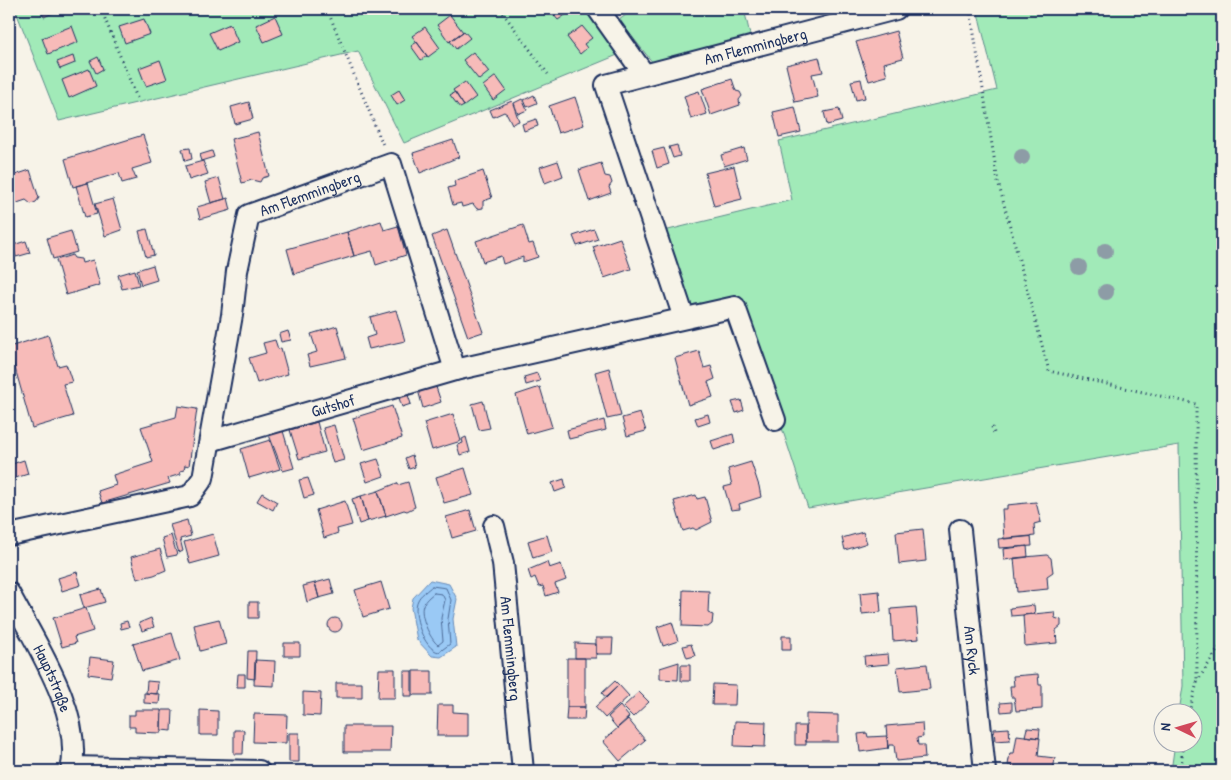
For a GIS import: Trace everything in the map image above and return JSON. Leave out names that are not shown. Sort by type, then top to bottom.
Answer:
[{"type":"street","points":[[598,9],[644,74]]},
{"type":"street","name":"Am Flemmingberg","points":[[684,318],[606,85],[896,9]]},
{"type":"street","points":[[391,164],[455,370],[735,307],[775,420]]},
{"type":"street","name":"Am Flemmingberg","points":[[9,535],[190,496],[204,478],[232,315],[237,271],[249,215],[391,164]]},
{"type":"street","name":"Gutshof","points":[[210,440],[455,370]]},
{"type":"street","name":"Am Flemmingberg","points":[[494,526],[503,563],[523,771]]},
{"type":"street","name":"Am Ryck","points":[[960,530],[985,771]]},
{"type":"street","name":"Hauptstraße","points":[[9,594],[69,715],[74,740],[71,769]]},
{"type":"street","points":[[71,769],[259,771]]},
{"type":"path","points":[[101,9],[137,98]]},
{"type":"path","points":[[327,9],[391,164]]},
{"type":"path","points":[[500,9],[548,74]]},
{"type":"path","points":[[970,9],[998,182],[1048,372],[1196,404],[1197,683],[1192,702]]},
{"type":"path","points":[[992,427],[994,434]]},
{"type":"path","points":[[1197,683],[1218,649],[1222,646]]},
{"type":"path","points":[[1181,771],[1182,752]]},
{"type":"green space","points":[[15,9],[588,9],[620,54],[404,143],[358,51],[59,121]]},
{"type":"green space","points":[[634,9],[744,9],[751,39],[653,63],[619,20]]},
{"type":"green space","points":[[977,9],[1222,9],[1222,771],[1171,771],[1174,752],[1204,752],[1204,702],[1181,702],[1183,686],[1179,445],[808,508],[739,296],[691,305],[684,299],[664,231],[792,200],[779,141],[997,90]]},
{"type":"water","points":[[430,580],[449,584],[457,599],[453,619],[456,647],[441,657],[432,656],[417,640],[411,608],[413,598]]},
{"type":"building","points":[[40,9],[54,9],[55,12],[44,17]]},
{"type":"building","points":[[561,9],[574,9],[558,20],[553,14]]},
{"type":"building","points":[[450,15],[463,32],[449,42],[437,25]]},
{"type":"building","points":[[275,16],[283,34],[264,42],[256,25]]},
{"type":"building","points":[[144,19],[150,34],[125,43],[119,27]]},
{"type":"building","points":[[230,24],[238,42],[218,51],[209,33]]},
{"type":"building","points":[[72,26],[78,42],[48,54],[42,38]]},
{"type":"building","points":[[582,26],[592,38],[584,44],[587,48],[580,54],[567,37]]},
{"type":"building","points":[[425,27],[440,48],[428,57],[412,36]]},
{"type":"building","points":[[464,31],[470,38],[456,49],[450,41]]},
{"type":"building","points":[[896,31],[903,58],[884,63],[887,76],[869,81],[856,42]]},
{"type":"building","points":[[417,42],[427,56],[421,60],[411,46]]},
{"type":"building","points":[[473,52],[489,72],[479,80],[463,60]]},
{"type":"building","points":[[73,56],[75,63],[60,69],[57,62]]},
{"type":"building","points":[[98,57],[103,69],[96,73],[90,61]]},
{"type":"building","points":[[819,57],[823,72],[812,74],[818,97],[795,102],[786,65]]},
{"type":"building","points":[[160,60],[167,79],[146,86],[139,68]]},
{"type":"building","points":[[89,69],[96,86],[69,98],[62,80]]},
{"type":"building","points":[[496,76],[506,90],[493,100],[483,86]]},
{"type":"building","points":[[9,79],[15,93],[9,95]]},
{"type":"building","points":[[732,79],[736,91],[740,92],[742,96],[739,100],[740,105],[711,115],[702,89]]},
{"type":"building","points":[[861,79],[865,98],[856,100],[851,81]]},
{"type":"building","points":[[465,82],[476,97],[464,106],[453,90]]},
{"type":"building","points":[[399,90],[405,100],[397,105],[391,95]]},
{"type":"building","points":[[699,91],[707,114],[691,119],[684,96]]},
{"type":"building","points":[[455,92],[464,106],[460,108],[450,95]]},
{"type":"building","points":[[534,95],[537,103],[527,107],[524,100]]},
{"type":"building","points":[[575,97],[584,125],[558,133],[549,106]]},
{"type":"building","points":[[522,99],[527,110],[518,114],[514,103]]},
{"type":"building","points":[[512,101],[519,121],[512,124],[504,112],[493,117],[490,110]]},
{"type":"building","points":[[249,102],[253,119],[235,124],[231,107]]},
{"type":"building","points":[[795,107],[801,132],[779,137],[773,112]]},
{"type":"building","points":[[839,109],[842,121],[827,125],[824,112]]},
{"type":"building","points":[[536,119],[538,126],[524,131],[522,124]]},
{"type":"building","points":[[258,132],[269,176],[262,178],[260,182],[252,180],[242,183],[231,139]]},
{"type":"building","points":[[143,135],[152,163],[132,169],[136,179],[122,183],[119,173],[73,187],[65,159]]},
{"type":"building","points":[[453,140],[459,157],[420,173],[413,153]]},
{"type":"building","points":[[677,145],[680,156],[673,158],[669,147]]},
{"type":"building","points":[[190,148],[192,159],[185,161],[182,149]]},
{"type":"building","points":[[664,148],[669,164],[657,168],[652,151]]},
{"type":"building","points":[[744,148],[747,159],[724,166],[721,155]]},
{"type":"building","points":[[212,151],[214,157],[201,161],[199,155]]},
{"type":"building","points":[[203,161],[208,174],[189,180],[185,166]]},
{"type":"building","points":[[558,161],[563,176],[545,183],[540,167]]},
{"type":"building","points":[[601,163],[605,176],[610,177],[612,183],[609,187],[611,193],[589,201],[579,170]]},
{"type":"building","points":[[734,166],[742,199],[714,206],[705,173]]},
{"type":"building","points":[[30,170],[39,198],[31,204],[26,200],[14,204],[9,190],[9,177]]},
{"type":"building","points":[[483,171],[492,198],[483,201],[483,208],[477,209],[473,204],[462,207],[461,203],[453,205],[448,188],[455,186],[454,181]]},
{"type":"building","points":[[219,178],[225,199],[211,203],[205,182]]},
{"type":"building","points":[[88,183],[97,214],[85,217],[76,186]]},
{"type":"building","points":[[228,198],[231,210],[200,219],[197,207]]},
{"type":"building","points":[[113,199],[122,230],[105,236],[95,204]]},
{"type":"building","points":[[381,221],[384,230],[398,226],[406,255],[376,265],[372,251],[354,256],[347,232]]},
{"type":"building","points":[[523,225],[529,244],[533,243],[538,257],[523,262],[523,257],[503,264],[501,256],[483,262],[476,241]]},
{"type":"building","points":[[147,229],[154,255],[146,257],[139,231]]},
{"type":"building","points":[[594,229],[598,239],[577,246],[573,236]]},
{"type":"building","points":[[447,230],[483,332],[468,337],[432,236]]},
{"type":"building","points":[[71,231],[77,252],[53,259],[47,238]]},
{"type":"building","points":[[347,232],[354,256],[294,274],[287,249]]},
{"type":"building","points":[[620,238],[631,269],[604,278],[593,247]]},
{"type":"building","points":[[26,241],[30,253],[16,257],[13,245]]},
{"type":"building","points":[[72,255],[74,258],[81,259],[82,263],[93,260],[100,285],[66,295],[56,260]]},
{"type":"building","points":[[153,265],[157,280],[141,285],[137,270]]},
{"type":"building","points":[[135,270],[139,285],[122,289],[118,275]]},
{"type":"building","points":[[9,291],[15,309],[9,311]]},
{"type":"building","points":[[396,310],[405,341],[369,349],[366,338],[375,335],[370,317]]},
{"type":"building","points":[[337,326],[346,358],[310,366],[307,355],[317,352],[311,334]]},
{"type":"building","points":[[288,331],[291,340],[281,342],[279,334]]},
{"type":"building","points":[[48,335],[58,366],[66,364],[72,382],[63,384],[73,416],[32,428],[9,347]]},
{"type":"building","points":[[275,340],[278,349],[281,348],[288,374],[257,383],[249,358],[266,353],[263,343]]},
{"type":"building","points":[[699,351],[704,368],[711,366],[715,379],[708,382],[713,397],[688,405],[675,358]]},
{"type":"building","points":[[609,368],[621,416],[607,419],[595,372]]},
{"type":"building","points":[[537,373],[540,381],[526,385],[524,377]]},
{"type":"building","points":[[435,384],[441,402],[423,408],[418,390]]},
{"type":"building","points":[[540,387],[552,427],[527,434],[516,395]]},
{"type":"building","points":[[407,392],[411,404],[402,407],[398,395]]},
{"type":"building","points":[[741,400],[744,410],[736,413],[732,402]]},
{"type":"building","points":[[483,401],[490,428],[479,430],[472,404]]},
{"type":"building","points":[[178,406],[197,409],[189,466],[185,465],[184,470],[180,471],[181,474],[168,478],[170,483],[102,503],[98,491],[116,485],[113,475],[153,462],[141,427],[176,417]]},
{"type":"building","points":[[392,406],[402,438],[363,450],[353,418]]},
{"type":"building","points":[[640,413],[646,431],[627,436],[622,418]]},
{"type":"building","points":[[453,414],[461,441],[432,450],[424,423]]},
{"type":"building","points":[[708,414],[710,422],[698,426],[695,418]]},
{"type":"building","points":[[604,420],[606,430],[569,439],[567,430]]},
{"type":"building","points":[[317,422],[325,452],[299,459],[290,430]]},
{"type":"building","points":[[334,425],[344,460],[333,463],[323,428]]},
{"type":"building","points":[[283,431],[294,468],[283,471],[269,435]]},
{"type":"building","points":[[733,434],[735,443],[714,450],[711,441]]},
{"type":"building","points":[[466,437],[470,452],[460,455],[457,445],[463,443],[462,439]]},
{"type":"building","points":[[270,440],[280,469],[249,478],[241,449]]},
{"type":"building","points":[[412,455],[415,467],[409,469],[405,458]]},
{"type":"building","points":[[378,459],[384,476],[367,482],[361,464]]},
{"type":"building","points":[[24,460],[28,474],[9,480],[9,465]]},
{"type":"building","points":[[751,462],[761,497],[739,504],[740,509],[731,510],[724,487],[732,485],[728,469]]},
{"type":"building","points":[[465,468],[473,495],[444,503],[436,477]]},
{"type":"building","points":[[308,478],[314,495],[304,498],[299,480]]},
{"type":"building","points":[[564,479],[566,488],[555,492],[552,483]]},
{"type":"building","points":[[408,482],[415,507],[386,516],[378,491],[397,483],[398,485]]},
{"type":"building","points":[[378,491],[386,516],[368,521],[361,496]]},
{"type":"building","points":[[262,493],[277,502],[273,510],[257,501]]},
{"type":"building","points":[[696,495],[697,499],[705,497],[712,522],[696,530],[693,528],[683,531],[674,501]]},
{"type":"building","points":[[361,496],[368,521],[359,524],[352,499]]},
{"type":"building","points":[[345,501],[352,525],[337,529],[338,533],[324,538],[316,510]]},
{"type":"building","points":[[1036,502],[1041,522],[1034,524],[1035,536],[1004,539],[1002,509],[1007,509],[1007,505]]},
{"type":"building","points":[[470,510],[476,531],[452,538],[446,517]]},
{"type":"building","points":[[187,520],[191,536],[180,539],[183,551],[179,553],[170,525]]},
{"type":"building","points":[[923,529],[926,561],[899,564],[896,532]]},
{"type":"building","points":[[863,532],[867,543],[845,550],[842,538]]},
{"type":"building","points":[[213,534],[219,556],[190,564],[184,542]]},
{"type":"building","points":[[171,535],[177,555],[167,557],[162,538]]},
{"type":"building","points":[[547,535],[552,552],[533,558],[528,541]]},
{"type":"building","points":[[1031,536],[1032,546],[999,548],[998,539]]},
{"type":"building","points":[[1027,546],[1028,557],[1004,560],[1003,549]]},
{"type":"building","points":[[160,549],[166,570],[137,579],[131,557]]},
{"type":"building","points":[[1047,555],[1051,558],[1053,572],[1047,576],[1048,589],[1017,592],[1014,558]]},
{"type":"building","points":[[547,562],[549,568],[561,564],[566,580],[555,584],[558,592],[546,596],[543,586],[539,587],[535,577],[531,579],[528,570]]},
{"type":"building","points":[[77,572],[81,585],[62,591],[58,578]]},
{"type":"building","points":[[330,579],[334,594],[319,598],[315,583]]},
{"type":"building","points":[[381,582],[389,609],[363,617],[355,590]]},
{"type":"building","points":[[315,583],[319,598],[307,602],[303,586]]},
{"type":"building","points":[[101,589],[105,602],[84,608],[80,595]]},
{"type":"building","points":[[683,590],[709,591],[708,613],[713,615],[712,624],[708,627],[682,626]]},
{"type":"building","points":[[879,591],[881,612],[862,614],[860,593]]},
{"type":"building","points":[[249,602],[258,602],[258,618],[249,618]]},
{"type":"building","points":[[1034,605],[1035,614],[1011,616],[1010,608]]},
{"type":"building","points":[[916,607],[919,639],[893,641],[891,609]]},
{"type":"building","points":[[86,608],[93,631],[74,637],[76,643],[62,647],[53,618]]},
{"type":"building","points":[[1054,612],[1055,618],[1061,620],[1061,626],[1056,630],[1057,643],[1025,646],[1023,615]]},
{"type":"building","points":[[151,618],[154,627],[142,631],[139,623]]},
{"type":"building","points":[[335,618],[340,620],[342,625],[340,630],[335,632],[330,630],[328,625],[330,620]]},
{"type":"building","points":[[219,619],[226,644],[200,651],[194,625]]},
{"type":"building","points":[[127,621],[129,627],[121,629],[120,623]]},
{"type":"building","points":[[672,622],[678,641],[663,646],[657,627]]},
{"type":"building","points":[[172,633],[180,660],[142,671],[133,644]]},
{"type":"building","points":[[782,636],[791,636],[791,650],[782,650]]},
{"type":"building","points":[[596,638],[613,638],[612,654],[596,654]]},
{"type":"building","points":[[284,643],[300,643],[300,656],[284,656]]},
{"type":"building","points":[[575,643],[596,644],[596,658],[575,658]]},
{"type":"building","points":[[691,644],[695,656],[687,658],[683,646]]},
{"type":"building","points":[[248,651],[256,651],[255,679],[247,678]]},
{"type":"building","points":[[888,654],[889,664],[865,666],[864,656]]},
{"type":"building","points":[[90,657],[114,660],[111,677],[88,674]]},
{"type":"building","points":[[567,658],[585,658],[585,707],[567,707]]},
{"type":"building","points":[[255,660],[275,661],[274,686],[254,685]]},
{"type":"building","points":[[679,662],[678,680],[660,679],[660,668]]},
{"type":"building","points":[[927,664],[930,689],[900,692],[897,667]]},
{"type":"building","points":[[681,665],[690,665],[690,681],[681,681]]},
{"type":"building","points":[[379,669],[395,669],[395,698],[378,698]]},
{"type":"building","points":[[404,671],[412,671],[412,696],[404,696]]},
{"type":"building","points":[[413,671],[432,671],[432,695],[413,695]]},
{"type":"building","points":[[238,674],[245,674],[245,687],[237,687]]},
{"type":"building","points":[[1038,674],[1039,685],[1042,685],[1042,709],[1016,711],[1014,697],[1011,697],[1010,686],[1014,686],[1013,676]]},
{"type":"building","points":[[147,681],[158,682],[157,694],[146,693]]},
{"type":"building","points":[[615,681],[619,685],[606,698],[602,693]]},
{"type":"building","points":[[336,683],[362,683],[362,698],[336,698]]},
{"type":"building","points":[[713,684],[736,685],[735,705],[712,705]]},
{"type":"building","points":[[619,685],[629,696],[605,718],[595,707]]},
{"type":"building","points":[[303,692],[321,693],[320,716],[303,715]]},
{"type":"building","points":[[639,692],[649,702],[633,717],[623,707]]},
{"type":"building","points":[[144,693],[160,694],[159,704],[144,703]]},
{"type":"building","points":[[1012,702],[1012,711],[1001,712],[1000,703]]},
{"type":"building","points":[[438,705],[453,705],[453,712],[468,713],[468,736],[437,736]]},
{"type":"building","points":[[620,706],[629,717],[617,728],[608,717]]},
{"type":"building","points":[[567,707],[585,707],[584,720],[566,720]]},
{"type":"building","points":[[135,710],[161,710],[161,733],[135,732],[135,727],[129,727],[129,715],[135,715]]},
{"type":"building","points":[[162,710],[173,710],[172,731],[161,730]]},
{"type":"building","points":[[200,710],[218,711],[218,735],[200,735]]},
{"type":"building","points":[[254,714],[287,715],[286,743],[253,742]]},
{"type":"building","points":[[806,714],[838,715],[838,742],[806,742]]},
{"type":"building","points":[[628,719],[645,740],[620,761],[603,741]]},
{"type":"building","points":[[735,721],[766,722],[765,747],[734,746]]},
{"type":"building","points":[[922,723],[923,737],[917,738],[918,745],[924,745],[925,758],[896,761],[894,745],[889,745],[888,749],[886,726]]},
{"type":"building","points":[[344,726],[391,726],[390,752],[344,752]]},
{"type":"building","points":[[795,726],[806,726],[806,745],[795,745]]},
{"type":"building","points":[[1009,728],[1010,740],[995,741],[994,729]]},
{"type":"building","points":[[1027,728],[1040,729],[1039,738],[1025,736]]},
{"type":"building","points":[[234,730],[244,730],[243,754],[234,754]]},
{"type":"building","points":[[289,733],[299,733],[299,762],[289,762]]},
{"type":"building","points":[[867,733],[868,737],[887,736],[888,748],[860,752],[858,734]]},
{"type":"building","points":[[1017,735],[1040,738],[1038,756],[1055,758],[1053,771],[1012,769],[1013,765],[1008,765],[1010,753],[1014,753]]}]
